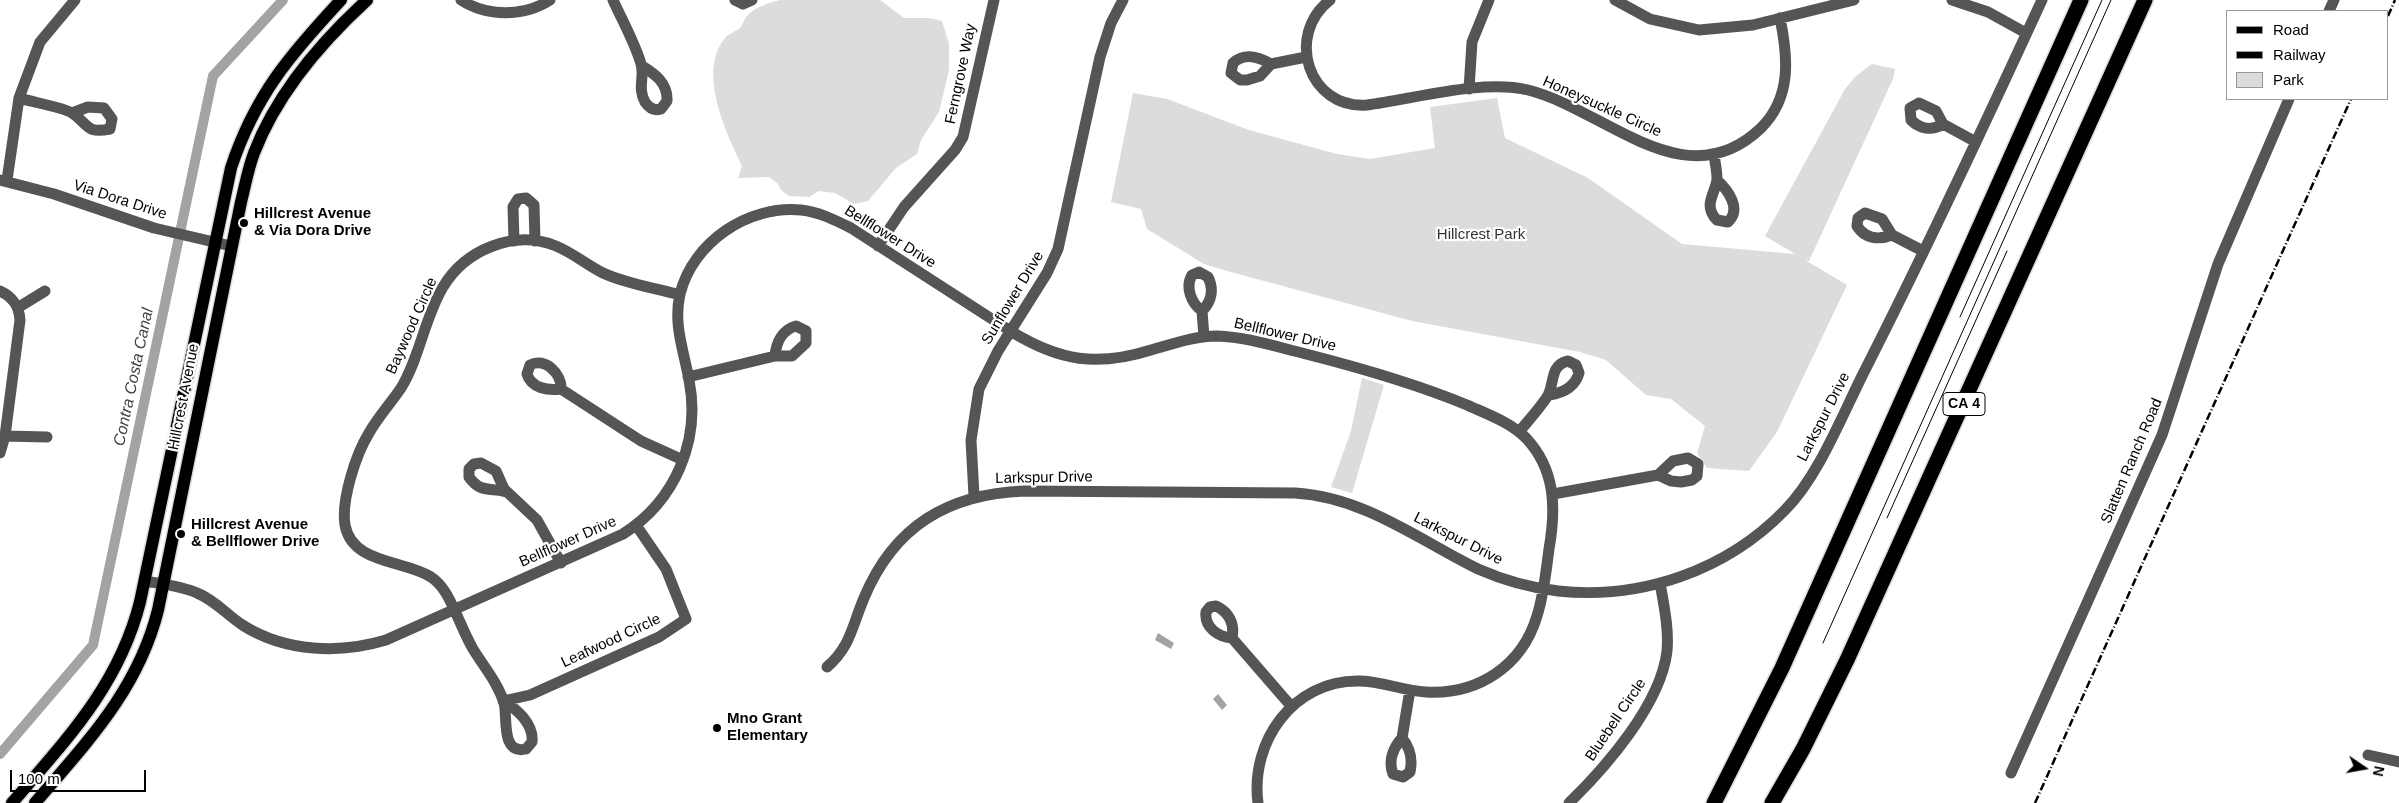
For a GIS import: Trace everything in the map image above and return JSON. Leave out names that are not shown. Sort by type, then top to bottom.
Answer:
[{"type":"highway","points":[[1714,803],[1782,668],[2081,0]]},
{"type":"highway","name":"CA 4","points":[[1772,803],[1803,749],[1847,660],[2145,0]]},
{"type":"main road","name":"Hillcrest Avenue","points":[[12,803],[65,741],[110,681],[136,621],[231,168],[253,111],[296,49],[341,0]]},
{"type":"main road","name":"Hillcrest Avenue","points":[[34,803],[101,726],[129,683],[145,651],[163,584],[231,246],[250,165],[268,123],[288,88],[308,62],[347,19],[368,0]]},
{"type":"street","points":[[3,180],[18,98],[40,42],[74,0]]},
{"type":"street","points":[[461,0],[488,11],[522,12],[536,8],[550,0]]},
{"type":"street","points":[[613,0],[642,66]]},
{"type":"street","points":[[735,0],[743,4],[752,0]]},
{"type":"street","name":"Ferngrove Way","points":[[878,246],[904,207],[955,150],[963,137],[994,0]]},
{"type":"street","name":"Sunflower Drive","points":[[974,496],[970,440],[975,403],[987,371],[1047,273],[1058,249],[1100,57],[1111,22],[1123,0]]},
{"type":"street","name":"Honeysuckle Circle","points":[[1330,0],[1311,21],[1306,39],[1306,58],[1312,74],[1322,88],[1335,98],[1354,105],[1367,105],[1497,86],[1528,90],[1556,100],[1659,149],[1689,156],[1714,155],[1734,147],[1755,133],[1765,123],[1779,103],[1785,84],[1787,62],[1780,18]]},
{"type":"street","points":[[1469,89],[1472,42],[1489,0]]},
{"type":"street","points":[[1615,0],[1650,19],[1699,30],[1728,29],[1854,0]]},
{"type":"street","points":[[1952,0],[1988,12],[2026,33]]},
{"type":"street","name":"Larkspur Drive","points":[[827,667],[846,646],[872,580],[896,546],[916,526],[931,516],[950,505],[974,496],[1024,491],[1307,494],[1362,508],[1385,518],[1480,570],[1543,588],[1589,592],[1660,583],[1689,575],[1737,549],[1768,526],[1795,499],[1821,456],[1976,142],[2042,0]]},
{"type":"street","points":[[1271,64],[1306,58]]},
{"type":"street","points":[[18,98],[72,113]]},
{"type":"street","name":"Slatten Ranch Road","points":[[2011,773],[2162,435],[2222,256],[2289,100]]},
{"type":"street","points":[[1944,124],[1976,142]]},
{"type":"street","points":[[1714,155],[1717,180]]},
{"type":"street","name":"Via Dora Drive","points":[[3,180],[54,194],[169,232],[231,246]]},
{"type":"street","points":[[514,241],[514,204],[518,199],[526,198],[534,204],[535,241]]},
{"type":"street","name":"Bellflower Drive","points":[[145,580],[188,589],[203,595],[234,619],[261,635],[289,644],[317,648],[350,648],[375,644],[561,563],[636,526],[664,498],[683,460],[692,424],[692,398],[679,344],[678,315],[680,295],[693,266],[712,242],[729,228],[762,213],[793,210],[837,220],[1012,332],[1036,346],[1061,356],[1091,360],[1127,358],[1186,340],[1204,337],[1251,340],[1398,378],[1489,415],[1519,432],[1540,457],[1553,494],[1554,518],[1543,588]]},
{"type":"street","points":[[1892,235],[1923,251]]},
{"type":"street","name":"Baywood Circle","points":[[504,701],[490,673],[471,646],[442,587],[431,577],[371,555],[355,545],[345,526],[347,499],[362,446],[407,377],[443,287],[459,267],[478,252],[514,241],[535,241],[564,250],[604,274],[680,295]]},
{"type":"street","points":[[19,307],[45,291]]},
{"type":"street","points":[[0,292],[7,294],[19,307],[18,342],[10,386],[5,436],[0,454]]},
{"type":"street","points":[[1202,311],[1204,337]]},
{"type":"street","points":[[688,377],[775,356]]},
{"type":"street","points":[[561,389],[640,440],[683,460]]},
{"type":"street","points":[[1519,432],[1549,395]]},
{"type":"street","points":[[5,436],[47,436]]},
{"type":"street","points":[[1553,494],[1658,475]]},
{"type":"street","points":[[507,492],[537,520],[561,563]]},
{"type":"street","name":"Leafwood Circle","points":[[504,701],[530,694],[646,643],[686,619],[666,569],[636,526]]},
{"type":"street","name":"Bluebell Circle","points":[[1569,803],[1607,765],[1657,687],[1667,650],[1666,619],[1660,583]]},
{"type":"street","points":[[1258,803],[1257,776],[1263,748],[1279,719],[1291,706],[1323,687],[1358,680],[1426,692],[1457,690],[1483,682],[1512,662],[1528,639],[1537,617],[1543,588]]},
{"type":"street","points":[[1232,638],[1291,706]]},
{"type":"street","points":[[1402,738],[1410,690]]},
{"type":"street","points":[[2368,755],[2399,762]]},
{"type":"green space","points":[[780,0],[880,0],[904,18],[930,18],[942,21],[949,44],[949,70],[939,112],[921,140],[917,154],[896,168],[868,201],[854,204],[835,193],[819,191],[809,197],[789,196],[769,177],[738,178],[742,166],[722,120],[714,84],[717,52],[725,38],[741,27],[749,14],[762,6]]},
{"type":"green space","name":"Hillcrest Park","points":[[1872,64],[1895,69],[1893,79],[1809,261],[1805,260],[1847,285],[1777,432],[1749,471],[1707,468],[1697,453],[1705,426],[1671,399],[1646,395],[1606,360],[1580,352],[1412,321],[1204,264],[1147,229],[1141,209],[1111,202],[1133,93],[1167,99],[1249,130],[1337,154],[1370,159],[1435,148],[1430,107],[1497,98],[1505,138],[1588,178],[1682,244],[1795,254],[1765,236],[1845,89],[1856,76]]},
{"type":"green space","points":[[1362,378],[1384,385],[1352,493],[1331,487],[1351,431]]},
{"type":"shaded area","points":[[1158,633],[1174,643],[1171,649],[1155,640]]},
{"type":"shaded area","points":[[1218,694],[1227,705],[1222,710],[1213,699]]},
{"type":"waterway","name":"Contra Costa Canal","points":[[0,754],[93,645],[213,76],[283,0]]},
{"type":"tram line","points":[[1960,317],[2102,0]]},
{"type":"tram line","points":[[1823,643],[2111,0]]},
{"type":"tram line","points":[[1887,518],[2007,251]]},
{"type":"railway","points":[[2389,14],[2395,0]]},
{"type":"railway","points":[[2035,803],[2351,100]]},
{"type":"place","name":"Hillcrest Avenue & Via Dora Drive","points":[[244,223]]},
{"type":"place","name":"Hillcrest Avenue & Bellflower Drive","points":[[181,534]]},
{"type":"place","name":"Mno Grant Elementary","points":[[717,728]]}]
